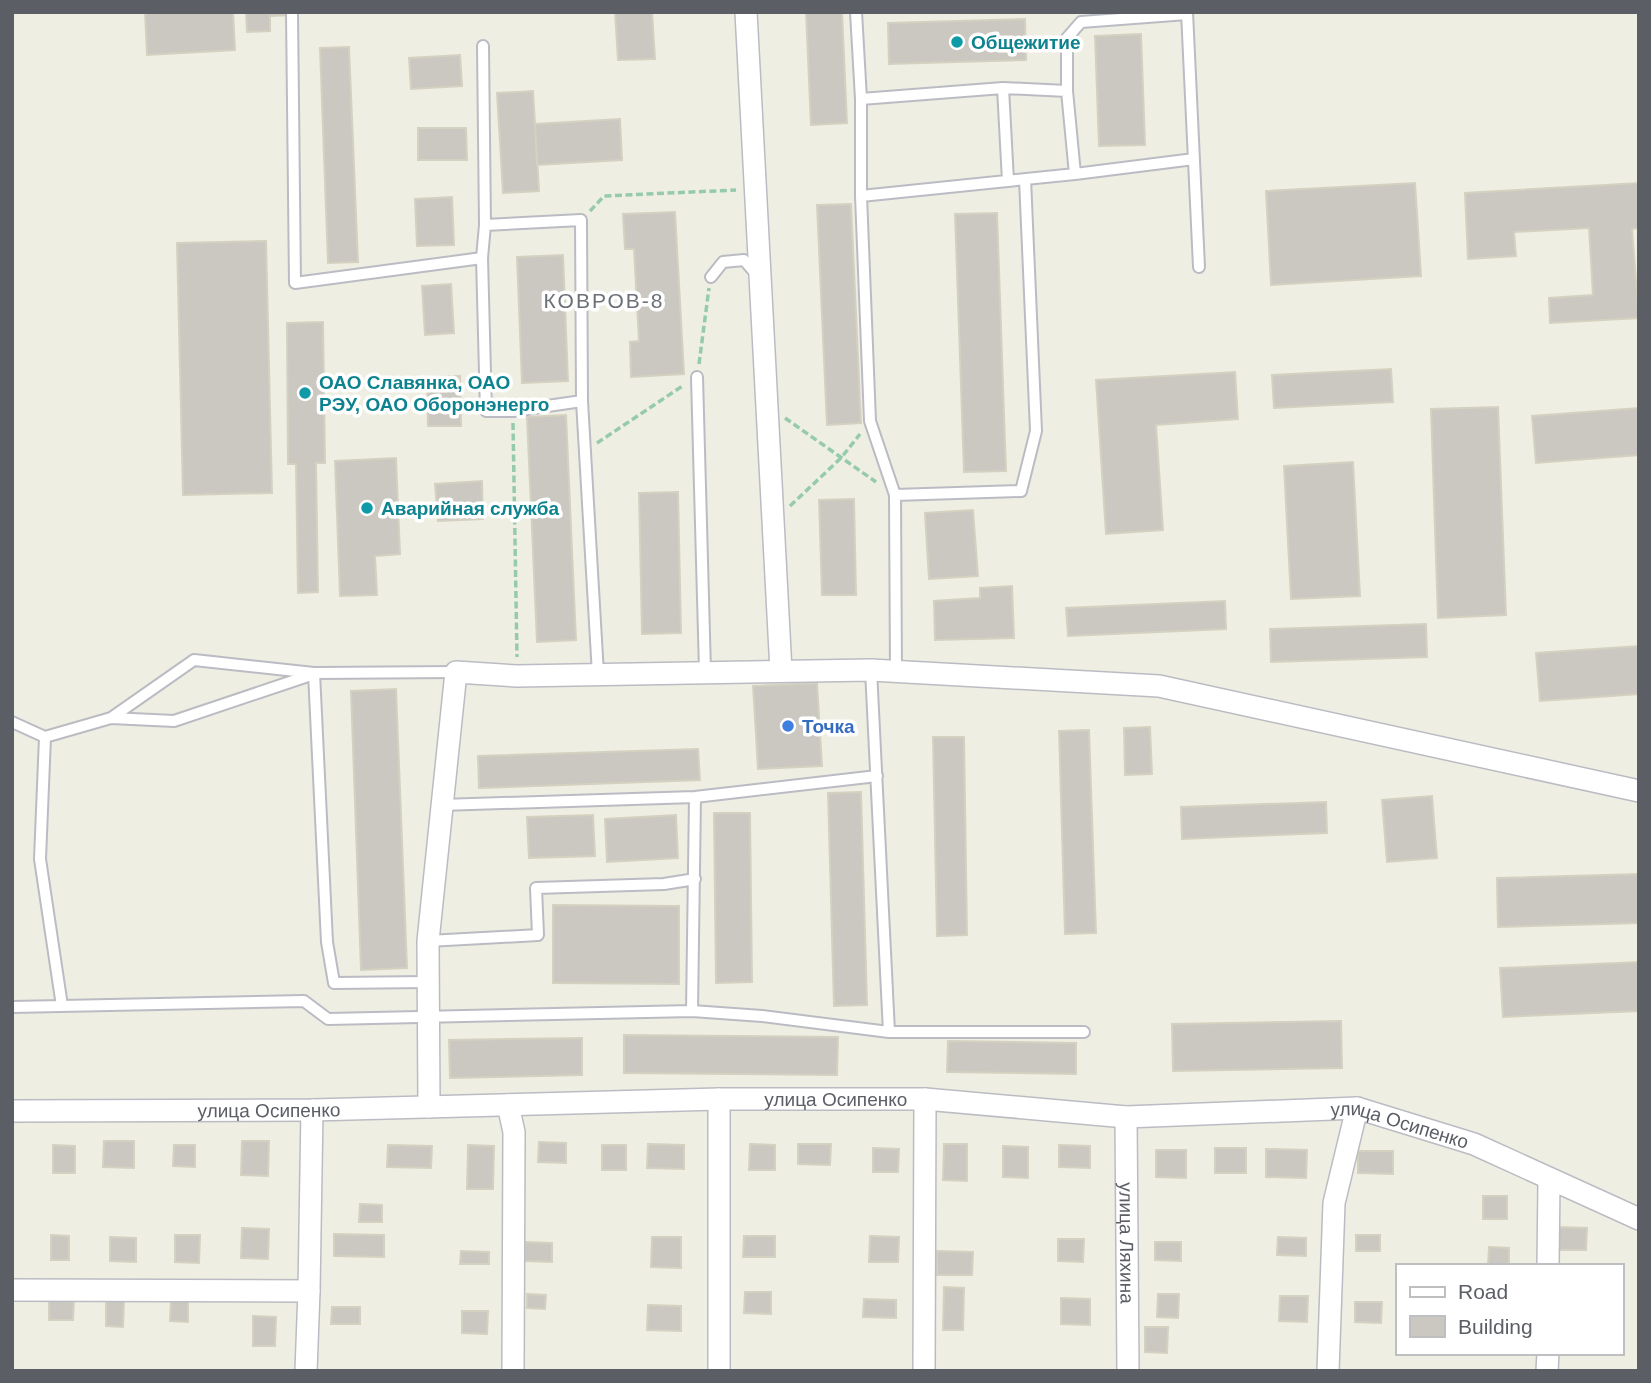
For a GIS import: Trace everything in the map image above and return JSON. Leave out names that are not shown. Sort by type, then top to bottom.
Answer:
[{"type":"street","points":[[746,15],[781,671]]},
{"type":"street","points":[[429,1107],[428,941],[457,672],[517,676],[871,670],[897,674],[1158,686],[1639,791]]},
{"type":"street","points":[[719,1099],[719,1371]]},
{"type":"street","name":"улица Осипенко","points":[[12,1111],[312,1110],[719,1099],[925,1099],[1126,1117],[1357,1108],[1474,1144],[1549,1181],[1639,1219]]},
{"type":"street","points":[[924,1371],[925,1099]]},
{"type":"street","points":[[508,1105],[514,1132],[513,1371]]},
{"type":"street","points":[[1328,1371],[1334,1203],[1357,1108]]},
{"type":"street","points":[[306,1371],[312,1110]]},
{"type":"street","name":"улица Ляхина","points":[[1126,1117],[1128,1371]]},
{"type":"street","points":[[1548,1264],[1549,1181]]},
{"type":"street","points":[[12,1290],[309,1291]]},
{"type":"lane","points":[[292,12],[295,282],[482,258]]},
{"type":"lane","points":[[856,12],[870,421],[895,495],[897,674]]},
{"type":"lane","points":[[1075,174],[1067,91],[1067,38],[1081,22],[1187,13],[1199,268]]},
{"type":"lane","points":[[483,46],[485,225],[482,258],[486,411],[513,411],[582,401]]},
{"type":"lane","points":[[861,99],[1003,89],[1067,91]]},
{"type":"lane","points":[[1003,89],[1008,181]]},
{"type":"lane","points":[[861,196],[1194,159]]},
{"type":"lane","points":[[895,495],[1021,491],[1036,431],[1025,179]]},
{"type":"lane","points":[[485,225],[581,220],[582,401],[598,674]]},
{"type":"lane","points":[[710,277],[723,262],[744,260],[759,278]]},
{"type":"lane","points":[[697,376],[705,671]]},
{"type":"lane","points":[[111,718],[194,660],[314,673],[457,672]]},
{"type":"lane","points":[[871,670],[889,1032]]},
{"type":"lane","points":[[12,722],[45,737],[111,718],[174,721],[314,673]]},
{"type":"lane","points":[[314,673],[327,942],[334,983],[427,982]]},
{"type":"lane","points":[[45,737],[40,859],[62,1006]]},
{"type":"lane","points":[[441,805],[695,797],[877,776]]},
{"type":"lane","points":[[692,1011],[695,797]]},
{"type":"lane","points":[[428,941],[538,935],[536,888],[664,884],[695,879]]},
{"type":"lane","points":[[12,1007],[304,1001],[328,1019],[692,1011],[889,1032],[1084,1032]]},
{"type":"path","points":[[581,220],[604,196],[755,189]]},
{"type":"path","points":[[586,449],[697,376],[710,277]]},
{"type":"path","points":[[766,404],[895,495]]},
{"type":"path","points":[[513,411],[517,676]]},
{"type":"path","points":[[774,522],[841,458],[870,421]]},
{"type":"building","points":[[145,12],[233,12],[235,50],[147,55]]},
{"type":"building","points":[[246,12],[292,12],[292,15],[270,16],[270,31],[247,32]]},
{"type":"building","points":[[615,12],[652,12],[655,59],[618,60]]},
{"type":"building","points":[[806,12],[842,12],[847,123],[811,125]]},
{"type":"building","name":"Общежитие","points":[[1025,19],[1026,60],[889,64],[888,23]]},
{"type":"building","points":[[1141,34],[1145,145],[1099,146],[1095,36]]},
{"type":"building","points":[[349,47],[358,262],[328,263],[320,48]]},
{"type":"building","points":[[460,55],[462,86],[411,89],[409,58]]},
{"type":"building","points":[[533,91],[539,191],[503,193],[497,93]]},
{"type":"building","points":[[620,119],[622,160],[537,165],[535,124]]},
{"type":"building","points":[[418,128],[466,128],[467,160],[418,160]]},
{"type":"building","points":[[1415,183],[1421,276],[1271,285],[1266,191]]},
{"type":"building","points":[[1639,183],[1639,228],[1632,229],[1639,318],[1550,323],[1549,298],[1593,295],[1589,228],[1514,232],[1516,256],[1468,259],[1465,193]]},
{"type":"building","points":[[452,197],[454,245],[417,246],[415,199]]},
{"type":"building","points":[[851,204],[861,423],[827,425],[817,205]]},
{"type":"building","points":[[675,212],[684,374],[631,377],[630,342],[639,341],[634,249],[625,249],[623,214]]},
{"type":"building","points":[[997,213],[1006,471],[964,472],[955,214]]},
{"type":"building","points":[[266,241],[272,493],[183,495],[177,243]]},
{"type":"building","points":[[563,255],[568,381],[522,383],[517,257]]},
{"type":"building","points":[[451,284],[454,333],[425,335],[422,286]]},
{"type":"building","name":"ОАО Славянка, ОАО РЭУ, ОАО Оборонэнерго","points":[[323,322],[325,463],[316,463],[318,592],[298,593],[296,464],[288,464],[287,323]]},
{"type":"building","points":[[1391,369],[1393,402],[1274,408],[1272,375]]},
{"type":"building","points":[[1235,372],[1238,419],[1156,425],[1163,530],[1106,534],[1096,380]]},
{"type":"building","points":[[460,376],[461,426],[428,426],[427,377]]},
{"type":"building","points":[[1498,407],[1506,615],[1438,618],[1431,409]]},
{"type":"building","points":[[1639,408],[1639,455],[1536,463],[1532,416]]},
{"type":"building","points":[[566,415],[576,640],[537,642],[527,417]]},
{"type":"building","name":"Аварийная служба","points":[[396,458],[400,554],[375,556],[377,595],[340,596],[335,461]]},
{"type":"building","points":[[1353,462],[1360,596],[1291,599],[1284,466]]},
{"type":"building","points":[[482,481],[483,519],[438,521],[435,484]]},
{"type":"building","points":[[678,492],[681,633],[642,634],[639,493]]},
{"type":"building","points":[[854,499],[856,595],[822,595],[819,500]]},
{"type":"building","points":[[973,510],[978,576],[929,579],[925,513]]},
{"type":"building","points":[[1012,586],[1014,638],[935,640],[934,601],[980,598],[980,588]]},
{"type":"building","points":[[1225,601],[1226,629],[1068,636],[1066,608]]},
{"type":"building","points":[[1426,624],[1427,657],[1271,662],[1270,629]]},
{"type":"building","points":[[1639,646],[1639,694],[1540,701],[1536,653]]},
{"type":"building","name":"Точка","points":[[817,683],[822,766],[758,769],[753,686]]},
{"type":"building","points":[[396,689],[407,968],[361,970],[351,691]]},
{"type":"building","points":[[1150,727],[1152,774],[1125,775],[1124,728]]},
{"type":"building","points":[[1089,730],[1096,933],[1065,934],[1059,731]]},
{"type":"building","points":[[933,737],[964,737],[967,935],[937,936]]},
{"type":"building","points":[[698,749],[700,780],[479,788],[478,756]]},
{"type":"building","points":[[861,792],[867,1005],[834,1006],[828,793]]},
{"type":"building","points":[[1432,796],[1437,858],[1387,862],[1382,800]]},
{"type":"building","points":[[1326,802],[1327,833],[1182,839],[1181,807]]},
{"type":"building","points":[[714,813],[750,813],[752,982],[716,983]]},
{"type":"building","points":[[593,815],[595,856],[529,858],[527,817]]},
{"type":"building","points":[[676,815],[678,858],[607,862],[605,819]]},
{"type":"building","points":[[1639,874],[1639,923],[1498,927],[1497,878]]},
{"type":"building","points":[[553,905],[679,906],[679,984],[553,983]]},
{"type":"building","points":[[1639,962],[1639,1011],[1503,1017],[1500,968]]},
{"type":"building","points":[[1341,1021],[1342,1068],[1173,1071],[1172,1024]]},
{"type":"building","points":[[624,1035],[838,1037],[837,1075],[624,1073]]},
{"type":"building","points":[[582,1038],[582,1075],[450,1078],[449,1040]]},
{"type":"building","points":[[948,1041],[1076,1043],[1076,1074],[947,1072]]},
{"type":"building","points":[[104,1141],[134,1141],[134,1168],[103,1167]]},
{"type":"building","points":[[242,1141],[269,1141],[268,1176],[241,1175]]},
{"type":"building","points":[[539,1142],[566,1143],[566,1163],[538,1162]]},
{"type":"building","points":[[648,1144],[684,1145],[684,1169],[647,1168]]},
{"type":"building","points":[[750,1144],[775,1145],[775,1170],[749,1170]]},
{"type":"building","points":[[798,1144],[831,1144],[830,1165],[798,1164]]},
{"type":"building","points":[[944,1144],[967,1144],[967,1181],[943,1180]]},
{"type":"building","points":[[53,1145],[75,1146],[75,1173],[53,1173]]},
{"type":"building","points":[[174,1145],[195,1145],[195,1167],[173,1166]]},
{"type":"building","points":[[388,1145],[432,1146],[431,1168],[387,1167]]},
{"type":"building","points":[[468,1145],[494,1146],[493,1189],[467,1189]]},
{"type":"building","points":[[602,1145],[626,1145],[626,1170],[602,1170]]},
{"type":"building","points":[[1059,1145],[1090,1146],[1090,1168],[1059,1167]]},
{"type":"building","points":[[1003,1146],[1028,1147],[1028,1178],[1003,1177]]},
{"type":"building","points":[[873,1148],[899,1149],[898,1172],[873,1172]]},
{"type":"building","points":[[1215,1148],[1246,1148],[1246,1173],[1215,1173]]},
{"type":"building","points":[[1266,1149],[1307,1150],[1306,1178],[1266,1177]]},
{"type":"building","points":[[1156,1150],[1186,1150],[1186,1178],[1156,1177]]},
{"type":"building","points":[[1358,1151],[1393,1151],[1393,1174],[1358,1173]]},
{"type":"building","points":[[1483,1196],[1507,1196],[1507,1219],[1483,1219]]},
{"type":"building","points":[[360,1204],[382,1205],[382,1222],[359,1222]]},
{"type":"building","points":[[1558,1227],[1587,1228],[1586,1250],[1558,1250]]},
{"type":"building","points":[[242,1228],[269,1229],[268,1259],[241,1258]]},
{"type":"building","points":[[334,1234],[384,1235],[384,1257],[334,1256]]},
{"type":"building","points":[[51,1235],[69,1236],[69,1260],[51,1260]]},
{"type":"building","points":[[175,1235],[200,1235],[199,1263],[175,1262]]},
{"type":"building","points":[[1356,1235],[1380,1235],[1380,1251],[1356,1251]]},
{"type":"building","points":[[744,1236],[775,1236],[775,1257],[743,1257]]},
{"type":"building","points":[[870,1236],[899,1237],[898,1262],[869,1262]]},
{"type":"building","points":[[110,1237],[136,1238],[136,1262],[110,1261]]},
{"type":"building","points":[[652,1237],[681,1237],[681,1268],[651,1267]]},
{"type":"building","points":[[1278,1237],[1306,1238],[1306,1256],[1277,1255]]},
{"type":"building","points":[[1058,1239],[1084,1239],[1083,1262],[1058,1261]]},
{"type":"building","points":[[525,1242],[552,1243],[552,1262],[525,1261]]},
{"type":"building","points":[[1155,1242],[1181,1242],[1181,1261],[1155,1260]]},
{"type":"building","points":[[1489,1247],[1509,1248],[1509,1264],[1488,1264]]},
{"type":"building","points":[[461,1251],[489,1252],[489,1264],[460,1264]]},
{"type":"building","points":[[937,1251],[973,1252],[972,1275],[937,1275]]},
{"type":"building","points":[[944,1287],[964,1288],[963,1330],[943,1330]]},
{"type":"building","points":[[745,1292],[771,1292],[771,1314],[744,1313]]},
{"type":"building","points":[[527,1294],[546,1295],[545,1309],[527,1308]]},
{"type":"building","points":[[1158,1294],[1179,1294],[1178,1318],[1157,1317]]},
{"type":"building","points":[[1280,1296],[1308,1296],[1307,1322],[1279,1321]]},
{"type":"building","points":[[1061,1298],[1090,1299],[1090,1325],[1061,1324]]},
{"type":"building","points":[[49,1299],[74,1299],[73,1320],[49,1320]]},
{"type":"building","points":[[864,1299],[896,1300],[896,1318],[863,1317]]},
{"type":"building","points":[[171,1300],[188,1300],[188,1322],[170,1321]]},
{"type":"building","points":[[106,1301],[124,1301],[123,1327],[106,1326]]},
{"type":"building","points":[[1355,1302],[1382,1302],[1381,1323],[1355,1322]]},
{"type":"building","points":[[648,1305],[681,1306],[681,1331],[647,1330]]},
{"type":"building","points":[[332,1307],[360,1307],[360,1324],[331,1324]]},
{"type":"building","points":[[462,1311],[488,1311],[487,1334],[462,1333]]},
{"type":"building","points":[[253,1316],[276,1317],[275,1346],[253,1346]]},
{"type":"building","points":[[1145,1327],[1168,1327],[1167,1353],[1145,1352]]},
{"type":"place","name":"Общежитие","points":[[957,42]]},
{"type":"place","name":"ОАО Славянка, ОАО РЭУ, ОАО Оборонэнерго","points":[[305,393]]},
{"type":"place","name":"Аварийная служба","points":[[367,508]]},
{"type":"place","name":"Точка","points":[[788,726]]},
{"type":"district","name":"КОВРОВ-8","points":[[604,301]]}]
